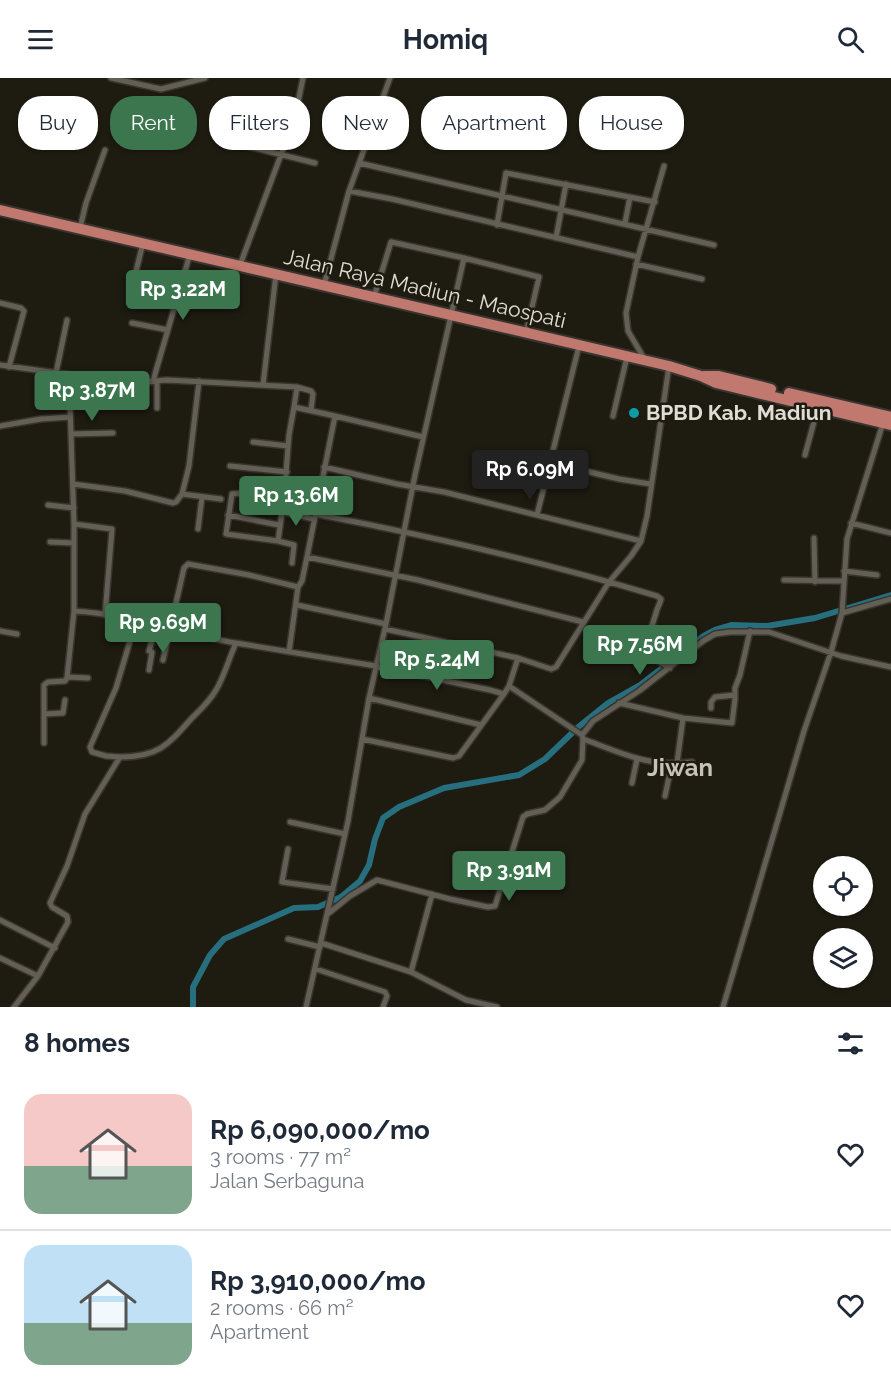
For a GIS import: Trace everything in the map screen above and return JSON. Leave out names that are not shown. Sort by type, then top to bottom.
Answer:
[{"type":"highway","name":"Jalan Raya Madiun - Maospati","points":[[0,210],[669,366],[701,376],[719,376],[888,422]]},
{"type":"highway","name":"Jalan Raya Madiun - Maospati","points":[[783,395],[818,407],[888,422]]},
{"type":"street","points":[[111,78],[161,89],[205,78]]},
{"type":"street","points":[[240,265],[295,117],[303,78]]},
{"type":"street","points":[[324,285],[349,191],[390,78]]},
{"type":"street","points":[[80,228],[86,202],[105,150]]},
{"type":"street","points":[[262,150],[315,162]]},
{"type":"street","points":[[358,163],[714,245]]},
{"type":"street","points":[[645,361],[625,321],[637,260],[664,166]]},
{"type":"street","points":[[497,225],[506,173],[655,202]]},
{"type":"street","points":[[556,238],[566,184]]},
{"type":"street","points":[[349,191],[556,238],[702,279]]},
{"type":"street","points":[[625,223],[630,197]]},
{"type":"street","points":[[374,297],[391,242],[464,258],[539,277],[526,334]]},
{"type":"street","points":[[130,296],[143,243]]},
{"type":"street","points":[[157,408],[155,381],[190,254]]},
{"type":"street","points":[[306,1007],[345,834],[369,698],[386,626],[423,437],[464,258]]},
{"type":"street","points":[[263,385],[276,274]]},
{"type":"street","points":[[0,303],[21,308],[24,311],[9,367]]},
{"type":"street","points":[[56,374],[67,320]]},
{"type":"street","points":[[132,323],[168,330]]},
{"type":"street","points":[[537,515],[579,346]]},
{"type":"street","points":[[613,416],[627,357]]},
{"type":"street","points":[[0,365],[134,383],[199,381],[297,387],[313,393],[311,410]]},
{"type":"street","points":[[297,605],[518,658],[551,669],[556,668],[609,582],[641,541],[647,516],[669,366]]},
{"type":"street","points":[[45,743],[45,684],[65,681],[68,677],[74,611],[74,508],[69,375]]},
{"type":"street","points":[[73,484],[125,491],[176,502],[182,494],[189,466],[199,381]]},
{"type":"street","points":[[131,404],[134,383]]},
{"type":"street","points":[[278,541],[297,387]]},
{"type":"street","points":[[294,407],[423,437]]},
{"type":"street","points":[[805,455],[818,407]]},
{"type":"street","points":[[289,652],[298,587],[302,581],[335,416]]},
{"type":"street","points":[[0,426],[70,417]]},
{"type":"street","points":[[723,1007],[804,731],[842,612],[845,548],[851,523],[888,422]]},
{"type":"street","points":[[71,434],[113,434]]},
{"type":"street","points":[[253,442],[288,446]]},
{"type":"street","points":[[551,463],[650,484]]},
{"type":"street","points":[[230,466],[287,472]]},
{"type":"street","points":[[324,467],[641,541]]},
{"type":"street","points":[[284,498],[233,493],[226,534],[294,545],[292,563]]},
{"type":"street","points":[[182,494],[222,500]]},
{"type":"street","points":[[198,529],[202,497]]},
{"type":"street","points":[[48,506],[74,508]]},
{"type":"street","points":[[282,512],[404,531],[460,543],[609,582],[661,599],[654,625],[637,664]]},
{"type":"street","points":[[228,515],[279,525]]},
{"type":"street","points":[[851,523],[891,533]]},
{"type":"street","points":[[74,524],[112,529],[105,615]]},
{"type":"street","points":[[814,538],[815,582]]},
{"type":"street","points":[[50,542],[74,543]]},
{"type":"street","points":[[307,557],[509,602],[583,622]]},
{"type":"street","points":[[163,660],[184,568],[188,564],[298,587]]},
{"type":"street","points":[[844,571],[877,575]]},
{"type":"street","points":[[784,580],[844,581]]},
{"type":"street","points":[[842,612],[891,599]]},
{"type":"street","points":[[74,611],[136,621],[236,643],[376,666],[504,694]]},
{"type":"street","points":[[136,621],[116,688],[90,747],[92,752],[106,756],[136,757],[160,749],[172,741],[211,698],[236,643]]},
{"type":"street","points":[[149,670],[152,652],[149,651],[156,626]]},
{"type":"street","points":[[0,631],[17,634]]},
{"type":"street","points":[[619,704],[683,718],[732,723],[735,688],[741,675],[750,631]]},
{"type":"street","points":[[328,913],[350,896],[377,880],[488,907],[496,905],[523,817],[545,810],[560,798],[582,760],[582,737],[593,721],[715,634],[750,631],[774,633],[831,652],[891,667]]},
{"type":"street","points":[[641,651],[669,668]]},
{"type":"street","points":[[362,739],[453,758],[459,756],[509,686],[518,658]]},
{"type":"street","points":[[68,677],[88,678]]},
{"type":"street","points":[[509,686],[582,737],[638,759],[675,763],[692,762]]},
{"type":"street","points":[[711,708],[711,702],[715,697],[735,695]]},
{"type":"street","points":[[369,698],[481,725]]},
{"type":"street","points":[[44,714],[63,713],[65,700]]},
{"type":"street","points":[[665,796],[675,763],[683,718]]},
{"type":"street","points":[[14,1007],[38,976],[55,948],[68,918],[51,907],[51,898],[67,866],[85,814],[120,757]]},
{"type":"street","points":[[632,783],[638,759]]},
{"type":"street","points":[[290,822],[345,834]]},
{"type":"street","points":[[288,849],[282,882],[333,891]]},
{"type":"street","points":[[411,972],[432,894]]},
{"type":"street","points":[[0,920],[55,948]]},
{"type":"street","points":[[288,939],[321,945],[411,972],[465,1004],[497,1007]]},
{"type":"street","points":[[0,958],[38,976]]},
{"type":"street","points":[[316,969],[385,992],[387,996],[383,1007]]},
{"type":"waterway","points":[[577,728],[608,703],[640,685],[702,637],[715,630],[732,625],[767,626],[815,618],[891,595]]},
{"type":"waterway","points":[[193,1007],[193,987],[210,955],[224,939],[294,908],[318,907],[341,897],[360,881],[369,865],[383,818],[399,807],[444,788],[519,775],[545,759],[572,733]]},
{"type":"place","name":"BPBD Kab. Madiun","points":[[634,413]]},
{"type":"district","name":"Jiwan","points":[[680,768]]}]
